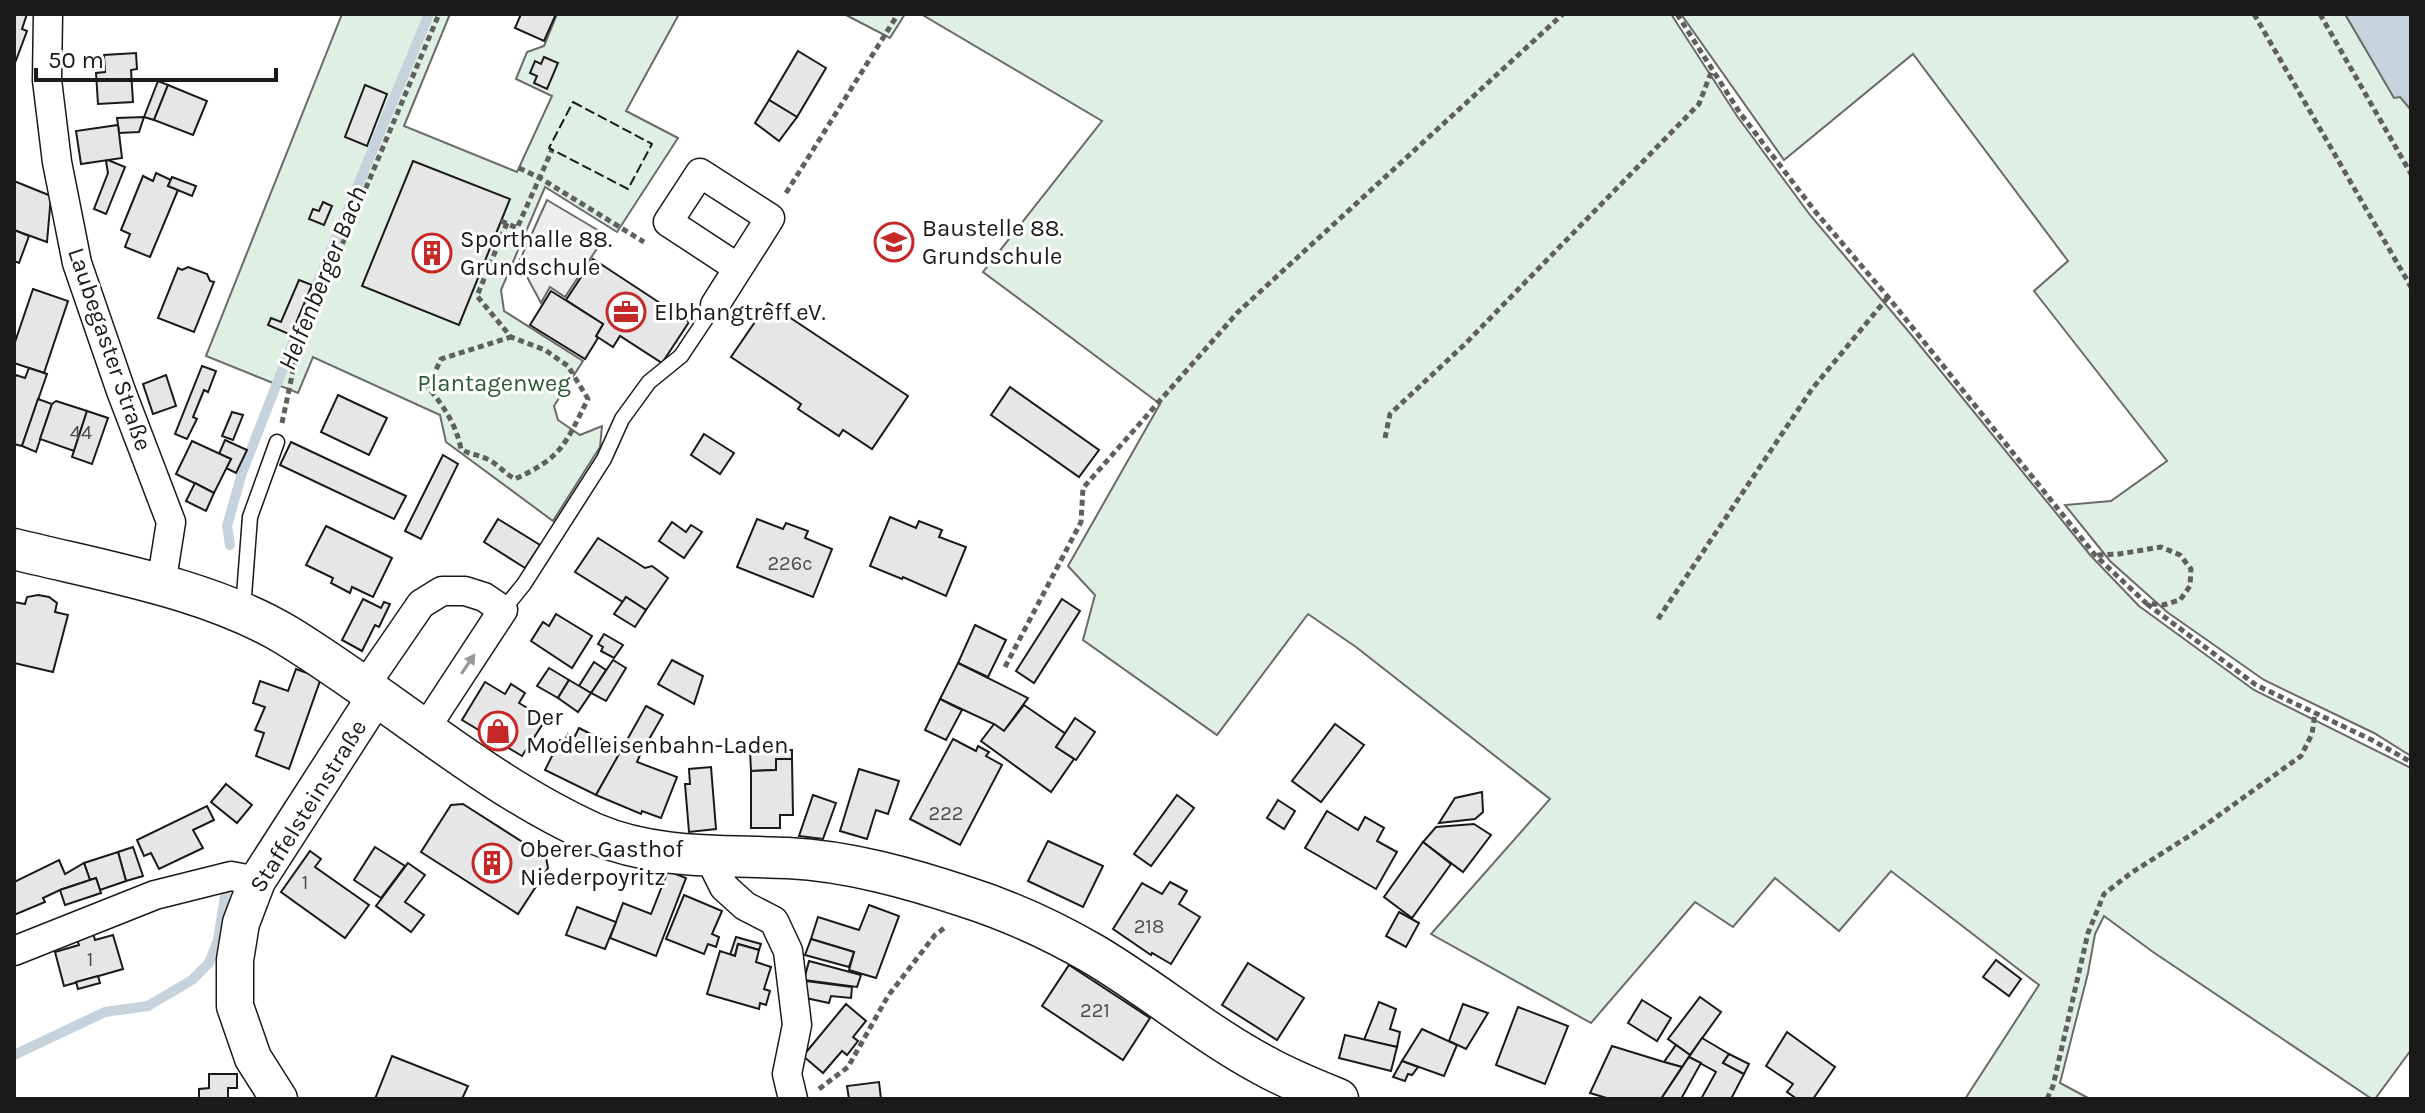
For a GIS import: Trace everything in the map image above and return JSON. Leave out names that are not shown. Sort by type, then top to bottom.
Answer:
[{"type":"main road","points":[[14,549],[161,585],[284,634],[552,812],[596,834],[655,852],[790,858],[853,866],[972,898],[1052,932],[1095,956],[1264,1065],[1338,1099]]},
{"type":"street","name":"Laubegaster Straße","points":[[48,14],[47,80],[57,162],[77,263],[171,522],[161,585]]},
{"type":"street","points":[[715,305],[770,218],[700,173],[668,222],[738,268]]},
{"type":"street","points":[[370,692],[421,604],[442,591],[465,591],[484,597],[503,610],[425,729]]},
{"type":"street","name":"Staffelsteinstraße","points":[[279,1099],[253,1058],[235,1006],[235,960],[241,923],[257,881],[370,692]]},
{"type":"street","points":[[714,857],[716,871],[724,887],[745,906],[774,921],[788,951],[797,1025],[787,1074],[803,1096]]},
{"type":"street","points":[[14,951],[155,895],[231,876],[257,881]]},
{"type":"lane","points":[[503,610],[524,584],[604,459],[622,419],[649,382],[681,356],[715,305]]},
{"type":"lane","points":[[242,615],[250,517],[277,442]]},
{"type":"path","points":[[277,442],[297,352],[439,14]]},
{"type":"path","points":[[770,218],[898,14]]},
{"type":"path","points":[[1005,667],[1081,522],[1083,488],[1238,312],[1563,14]]},
{"type":"path","points":[[1677,14],[1740,113],[1814,210],[1888,297],[2095,555],[2146,603],[2256,685],[2411,762]]},
{"type":"path","points":[[2254,14],[2411,287]]},
{"type":"path","points":[[2320,14],[2411,174]]},
{"type":"path","points":[[1385,438],[1390,414],[1464,345],[1699,104],[1712,70]]},
{"type":"path","points":[[511,337],[441,359],[428,387],[447,412],[458,433],[461,449],[470,456],[488,459],[501,472],[515,479],[540,468],[562,450],[588,399],[568,366],[545,350],[511,337],[477,296],[504,222],[517,228],[552,150]]},
{"type":"path","points":[[519,168],[656,250]]},
{"type":"path","points":[[1658,619],[1812,389],[1888,297]]},
{"type":"path","points":[[2095,555],[2161,547],[2180,555],[2191,569],[2190,586],[2180,600],[2163,605],[2146,603]]},
{"type":"path","points":[[2047,1099],[2053,1086],[2088,933],[2104,894],[2301,756],[2312,734],[2315,713]]},
{"type":"path","points":[[803,1096],[848,1067],[888,996],[935,935],[958,918],[972,898]]},
{"type":"green space","name":"Plantagenweg","points":[[342,14],[450,14],[404,126],[517,172],[552,96],[516,79],[527,52],[544,46],[557,14],[679,14],[626,111],[678,138],[617,232],[545,187],[501,290],[504,311],[583,361],[554,406],[558,420],[580,435],[602,426],[600,447],[553,521],[446,442],[440,415],[313,357],[298,393],[206,356]]},
{"type":"green space","points":[[844,14],[905,14],[890,38]]},
{"type":"green space","points":[[921,14],[1671,14],[1737,116],[1810,215],[2091,556],[2139,606],[2254,690],[2411,768],[2411,1050],[2372,1099],[2104,916],[2095,934],[2060,1083],[2090,1099],[1965,1099],[2039,985],[1891,871],[1839,931],[1775,878],[1733,927],[1695,902],[1591,1023],[1431,934],[1550,799],[1356,647],[1308,614],[1217,735],[1083,640],[1095,595],[1068,566],[1160,404],[983,272],[1102,121]]},
{"type":"green space","points":[[1681,14],[2345,14],[2394,97],[2400,96],[2411,110],[2411,756],[2374,733],[2264,680],[2167,612],[2110,561],[2065,505],[2111,501],[2167,461],[2034,291],[2068,261],[1913,54],[1784,160]]},
{"type":"shaded area","points":[[2345,14],[2411,14],[2411,110],[2400,97],[2394,98]]},
{"type":"shaded area","points":[[547,200],[606,235],[565,297],[550,287],[541,303],[519,262]]},
{"type":"building","points":[[14,14],[27,14],[22,29],[27,31],[15,63]]},
{"type":"building","points":[[521,14],[556,14],[544,41],[515,28]]},
{"type":"building","points":[[798,51],[826,68],[797,117],[769,100]]},
{"type":"building","points":[[136,53],[137,69],[131,70],[133,102],[98,104],[96,73],[105,72],[104,55]]},
{"type":"building","points":[[544,57],[558,63],[547,89],[534,83],[537,76],[530,73],[535,61],[541,64]]},
{"type":"building","points":[[158,81],[168,85],[154,120],[144,117]]},
{"type":"building","points":[[168,85],[207,101],[193,135],[154,120]]},
{"type":"building","points":[[365,85],[387,94],[367,146],[345,137]]},
{"type":"building","points":[[769,100],[797,117],[779,141],[755,123]]},
{"type":"building","points":[[144,117],[139,132],[119,133],[117,118]]},
{"type":"building","points":[[118,125],[122,158],[81,164],[76,131]]},
{"type":"building","points":[[108,160],[125,167],[106,214],[94,209],[108,173]]},
{"type":"building","name":"Sporthalle 88. Grundschule","points":[[413,161],[510,199],[459,325],[362,286]]},
{"type":"building","points":[[156,173],[171,180],[168,186],[178,190],[150,257],[125,247],[130,234],[121,230],[143,176],[153,181]]},
{"type":"building","points":[[172,177],[196,186],[192,196],[168,186]]},
{"type":"building","points":[[14,181],[51,196],[47,242],[14,230]]},
{"type":"building","points":[[323,202],[332,206],[324,225],[309,219],[313,209],[319,211]]},
{"type":"building","points":[[14,230],[29,236],[19,263],[14,261]]},
{"type":"building","points":[[593,259],[689,322],[662,363],[620,336],[613,347],[596,336],[603,324],[566,300]]},
{"type":"building","points":[[188,267],[207,274],[214,282],[194,332],[158,318],[178,268]]},
{"type":"building","points":[[299,280],[312,285],[291,335],[268,325],[271,318],[281,322]]},
{"type":"building","points":[[33,289],[68,301],[44,373],[14,363],[14,345]]},
{"type":"building","points":[[551,291],[603,324],[585,359],[530,325]]},
{"type":"building","points":[[768,303],[908,396],[872,449],[843,430],[839,436],[798,409],[801,404],[731,357]]},
{"type":"building","points":[[202,366],[216,371],[208,392],[204,390],[193,417],[197,419],[187,439],[175,434]]},
{"type":"building","points":[[29,368],[47,374],[22,446],[14,444],[14,380],[16,375],[25,378]]},
{"type":"building","points":[[166,375],[176,406],[153,414],[143,384]]},
{"type":"building","points":[[1010,387],[1099,450],[1079,477],[991,415]]},
{"type":"building","points":[[338,395],[387,418],[369,455],[321,432]]},
{"type":"building","points":[[38,399],[52,404],[36,452],[22,446]]},
{"type":"building","points":[[56,401],[87,411],[74,451],[40,439],[52,404]]},
{"type":"building","points":[[87,411],[108,418],[92,464],[72,457]]},
{"type":"building","points":[[232,412],[243,415],[233,440],[222,436]]},
{"type":"building","points":[[704,434],[734,453],[720,474],[691,455]]},
{"type":"building","points":[[225,440],[247,450],[236,473],[226,468],[231,459],[219,454]]},
{"type":"building","points":[[192,441],[231,459],[214,493],[176,474]]},
{"type":"building","points":[[291,442],[406,496],[394,519],[280,465]]},
{"type":"building","points":[[443,455],[458,464],[421,539],[405,531]]},
{"type":"building","points":[[195,483],[214,493],[206,511],[186,501]]},
{"type":"building","points":[[890,517],[916,528],[919,521],[942,530],[939,537],[966,547],[946,596],[870,566]]},
{"type":"building","points":[[498,519],[540,545],[525,568],[484,542]]},
{"type":"building","points":[[757,519],[783,529],[786,523],[808,531],[805,538],[832,549],[813,597],[737,567]]},
{"type":"building","points":[[672,522],[686,532],[691,525],[702,532],[684,558],[659,541]]},
{"type":"building","points":[[326,526],[392,558],[373,597],[352,587],[350,593],[331,583],[333,578],[306,565]]},
{"type":"building","points":[[598,538],[645,568],[652,566],[668,578],[646,610],[626,597],[623,602],[575,572]]},
{"type":"building","points":[[27,597],[49,597],[57,603],[55,612],[68,615],[53,672],[14,663],[14,602],[25,604]]},
{"type":"building","points":[[626,597],[646,610],[635,627],[614,614]]},
{"type":"building","points":[[363,599],[381,608],[384,602],[390,604],[362,651],[342,640]]},
{"type":"building","points":[[1062,599],[1080,611],[1034,683],[1016,671]]},
{"type":"building","points":[[556,614],[592,636],[572,668],[531,641],[543,622],[549,626]]},
{"type":"building","points":[[975,625],[1006,640],[988,677],[958,663]]},
{"type":"building","points":[[604,634],[623,645],[614,658],[601,651],[603,647],[598,644]]},
{"type":"building","points":[[613,660],[626,668],[606,701],[591,693]]},
{"type":"building","points":[[672,660],[703,676],[694,704],[658,684]]},
{"type":"building","points":[[594,662],[606,670],[591,693],[579,686]]},
{"type":"building","points":[[958,663],[1028,698],[1004,731],[940,699]]},
{"type":"building","points":[[549,668],[569,680],[558,698],[537,686]]},
{"type":"building","points":[[296,669],[321,678],[289,769],[256,756],[264,733],[255,730],[265,707],[253,703],[260,681],[288,691]]},
{"type":"building","points":[[569,680],[591,693],[578,712],[558,698]]},
{"type":"building","points":[[485,682],[505,694],[511,684],[525,693],[519,703],[546,719],[522,756],[462,720]]},
{"type":"building","points":[[940,699],[962,710],[946,740],[925,730]]},
{"type":"building","points":[[1024,705],[1066,734],[1056,747],[1074,759],[1051,792],[981,741],[994,724],[1004,731]]},
{"type":"building","points":[[646,706],[663,715],[640,755],[623,747]]},
{"type":"building","points":[[1075,718],[1095,732],[1076,760],[1056,747]]},
{"type":"building","points":[[1335,724],[1364,745],[1321,802],[1292,781]]},
{"type":"building","points":[[579,728],[622,750],[596,795],[545,770],[560,740],[564,742],[568,734],[575,736]]},
{"type":"building","points":[[953,739],[976,751],[978,746],[989,752],[986,756],[1002,765],[960,845],[910,819]]},
{"type":"building","points":[[623,747],[640,755],[637,762],[677,777],[661,818],[642,811],[641,814],[596,795]]},
{"type":"building","points":[[750,750],[792,750],[792,759],[776,759],[776,770],[751,771]]},
{"type":"building","points":[[776,759],[792,759],[793,815],[780,815],[780,828],[751,828],[751,771],[776,770]]},
{"type":"building","points":[[711,767],[716,829],[689,832],[685,784],[690,784],[689,769]]},
{"type":"building","points":[[859,769],[899,781],[888,814],[876,810],[867,839],[840,831]]},
{"type":"building","points":[[226,784],[252,805],[237,823],[211,802]]},
{"type":"building","points":[[1482,792],[1483,812],[1475,819],[1439,823],[1455,798]]},
{"type":"building","points":[[813,795],[836,803],[823,839],[799,836]]},
{"type":"building","points":[[1177,795],[1194,808],[1151,866],[1134,854]]},
{"type":"building","points":[[1278,800],[1295,811],[1284,829],[1267,818]]},
{"type":"building","name":"Oberer Gasthof Niederpoyritz","points":[[463,804],[546,857],[548,868],[518,914],[421,852],[451,805]]},
{"type":"building","points":[[207,806],[214,820],[193,830],[203,848],[159,869],[151,853],[144,856],[137,840]]},
{"type":"building","points":[[1327,811],[1358,830],[1365,817],[1384,828],[1377,841],[1397,852],[1376,889],[1305,848]]},
{"type":"building","points":[[1474,824],[1491,835],[1463,872],[1423,842],[1436,827]]},
{"type":"building","points":[[1048,841],[1103,866],[1083,907],[1028,881]]},
{"type":"building","points":[[1423,842],[1451,864],[1412,918],[1384,897]]},
{"type":"building","points":[[133,847],[143,876],[126,881],[118,852]]},
{"type":"building","points":[[375,847],[405,866],[381,898],[354,880]]},
{"type":"building","points":[[310,851],[321,859],[315,867],[369,905],[345,938],[281,892]]},
{"type":"building","points":[[118,852],[126,881],[100,890],[96,878],[90,880],[84,863]]},
{"type":"building","points":[[59,860],[65,874],[84,863],[90,880],[60,890],[43,898],[45,902],[14,915],[14,882]]},
{"type":"building","points":[[408,863],[425,875],[405,902],[424,915],[411,932],[376,906]]},
{"type":"building","points":[[668,871],[686,878],[656,956],[610,938],[623,903],[651,914]]},
{"type":"building","points":[[96,878],[101,893],[65,905],[60,890]]},
{"type":"building","points":[[1170,882],[1187,891],[1179,904],[1200,917],[1171,964],[1151,955],[1113,929],[1142,883],[1162,894]]},
{"type":"building","points":[[684,895],[722,911],[712,934],[719,937],[716,947],[708,944],[704,954],[666,939]]},
{"type":"building","points":[[869,905],[899,916],[876,978],[849,970],[854,952],[811,939],[818,917],[859,930]]},
{"type":"building","points":[[577,907],[616,922],[605,949],[566,935]]},
{"type":"building","points":[[1399,912],[1419,923],[1406,947],[1386,936]]},
{"type":"building","points":[[92,929],[95,940],[113,935],[123,969],[64,986],[55,952],[79,945],[75,934]]},
{"type":"building","points":[[736,937],[761,944],[759,950],[738,944],[735,956],[730,955]]},
{"type":"building","points":[[811,939],[854,952],[849,967],[805,955]]},
{"type":"building","points":[[738,944],[759,950],[756,962],[771,967],[764,989],[770,991],[766,1005],[760,1003],[759,1009],[707,994],[720,951],[735,956]]},
{"type":"building","points":[[1996,960],[2021,979],[2009,996],[1983,977]]},
{"type":"building","points":[[809,961],[861,975],[857,987],[804,980]]},
{"type":"building","points":[[1248,963],[1304,998],[1277,1040],[1222,1005]]},
{"type":"building","points":[[1069,965],[1150,1018],[1123,1060],[1042,1006]]},
{"type":"building","points":[[98,976],[100,983],[78,989],[76,982]]},
{"type":"building","points":[[806,981],[852,987],[851,998],[831,996],[829,1003],[801,997]]},
{"type":"building","points":[[1700,997],[1721,1012],[1690,1055],[1668,1039]]},
{"type":"building","points":[[1642,1000],[1671,1018],[1657,1041],[1628,1023]]},
{"type":"building","points":[[1379,1002],[1396,1009],[1390,1029],[1400,1032],[1397,1047],[1364,1040]]},
{"type":"building","points":[[846,1004],[866,1021],[853,1037],[858,1041],[847,1055],[842,1051],[823,1073],[803,1056]]},
{"type":"building","points":[[1463,1004],[1488,1013],[1466,1049],[1449,1041]]},
{"type":"building","points":[[1518,1007],[1568,1026],[1545,1084],[1496,1065]]},
{"type":"building","points":[[1422,1029],[1457,1045],[1444,1076],[1402,1061]]},
{"type":"building","points":[[1787,1032],[1835,1067],[1813,1099],[1792,1099],[1794,1097],[1787,1092],[1793,1084],[1766,1066]]},
{"type":"building","points":[[1345,1035],[1397,1047],[1391,1071],[1339,1058]]},
{"type":"building","points":[[1702,1038],[1729,1054],[1723,1063],[1744,1074],[1731,1099],[1701,1099],[1716,1072],[1689,1057]]},
{"type":"building","points":[[1676,1045],[1690,1055],[1682,1067],[1664,1062]]},
{"type":"building","points":[[1612,1046],[1682,1067],[1661,1099],[1610,1099],[1590,1093]]},
{"type":"building","points":[[1729,1054],[1749,1064],[1744,1074],[1723,1063]]},
{"type":"building","points":[[392,1056],[468,1086],[462,1099],[375,1099]]},
{"type":"building","points":[[1689,1057],[1701,1063],[1681,1099],[1661,1099]]},
{"type":"building","points":[[1402,1061],[1418,1067],[1412,1075],[1408,1074],[1405,1081],[1393,1077]]},
{"type":"building","points":[[209,1074],[237,1074],[237,1088],[228,1088],[228,1099],[199,1099],[199,1089],[209,1088]]},
{"type":"building","points":[[879,1082],[881,1099],[849,1099],[847,1086]]},
{"type":"waterway","name":"Helfenberger Bach","points":[[230,545],[227,526],[242,473],[429,14]]},
{"type":"waterway","name":"Helfenberger Bach","points":[[14,1055],[105,1012],[148,1006],[192,980],[209,963],[218,940],[226,889]]},
{"type":"fence","points":[[573,102],[652,144],[628,189],[549,148],[573,102]]},
{"type":"place","name":"Baustelle 88. Grundschule","points":[[894,242]]},
{"type":"place","name":"Sporthalle 88. Grundschule","points":[[432,253]]},
{"type":"place","name":"Elbhangtreff eV.","points":[[626,312]]},
{"type":"place","name":"Der Modelleisenbahn-Laden","points":[[498,731]]},
{"type":"place","name":"Oberer Gasthof Niederpoyritz","points":[[492,863]]}]
